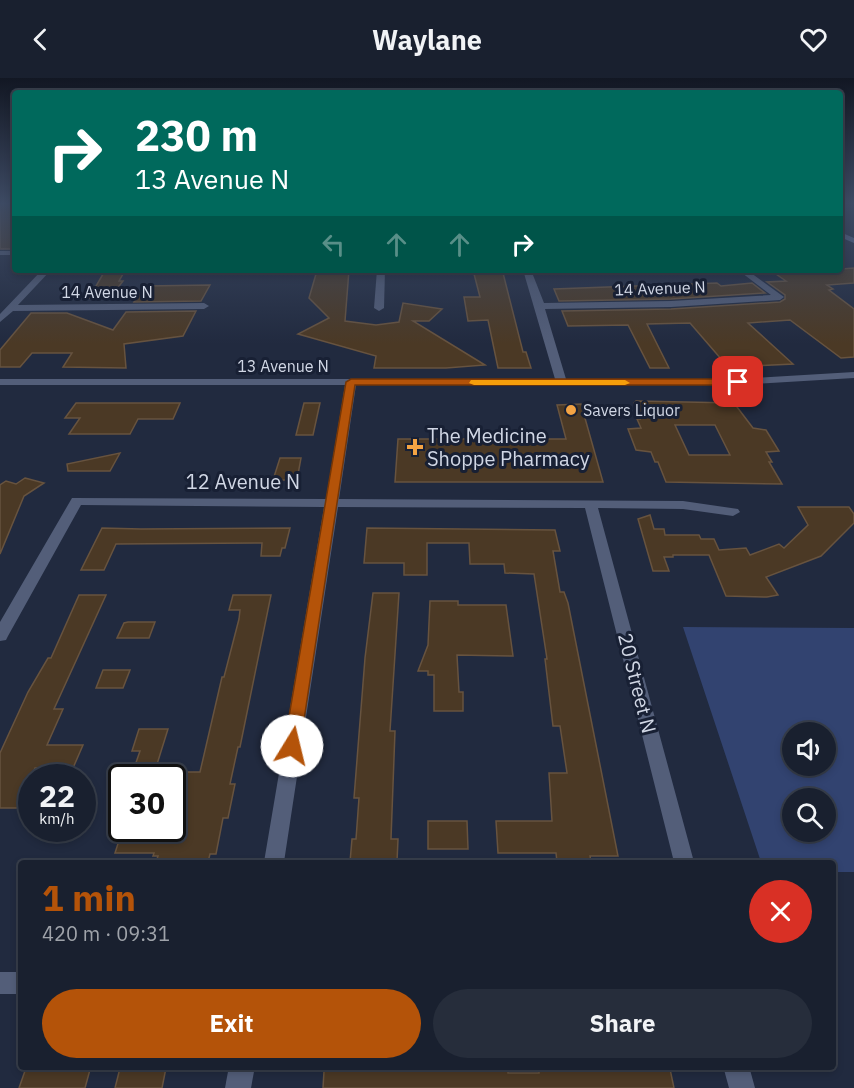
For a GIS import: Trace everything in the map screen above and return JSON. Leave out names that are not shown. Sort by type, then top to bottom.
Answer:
[{"type":"street","points":[[0,319],[6,309],[44,273]]},
{"type":"street","points":[[379,308],[381,273]]},
{"type":"street","points":[[528,273],[562,383]]},
{"type":"street","name":"14 Avenue N","points":[[540,306],[671,304],[780,297],[746,273]]},
{"type":"street","name":"14 Avenue N","points":[[6,309],[204,306]]},
{"type":"street","name":"13 Avenue N","points":[[0,382],[738,382],[854,375]]},
{"type":"street","points":[[274,860],[351,382]]},
{"type":"street","name":"12 Avenue N","points":[[0,636],[76,501],[590,503],[683,505],[733,512]]},
{"type":"street","name":"20 Street N","points":[[590,503],[683,860]]},
{"type":"street","points":[[0,983],[18,983]]},
{"type":"street","points":[[238,1088],[241,1070]]},
{"type":"street","points":[[737,1070],[742,1088]]},
{"type":"shaded area","points":[[683,627],[854,628],[854,872],[836,872],[836,860],[760,860]]},
{"type":"building","points":[[854,268],[854,283],[827,285],[833,289],[829,290],[854,309],[854,357],[841,358],[790,320],[748,323],[793,364],[728,367],[690,323],[647,324],[669,368],[650,368],[628,325],[568,326],[562,311],[671,309],[780,302],[785,299],[785,295],[767,282],[786,281],[776,274],[843,273],[843,269]]},
{"type":"building","points":[[349,273],[345,321],[376,325],[399,322],[403,303],[442,309],[429,321],[413,321],[485,365],[446,368],[374,368],[376,356],[298,334],[329,318],[309,298],[316,274]]},
{"type":"building","points":[[474,273],[503,273],[523,352],[526,352],[531,368],[498,368],[488,320],[468,321],[464,297],[480,297]]},
{"type":"building","points":[[103,274],[123,274],[119,281],[123,281],[110,298],[89,298]]},
{"type":"building","points":[[717,283],[721,286],[752,283],[765,293],[671,299],[559,301],[554,289]]},
{"type":"building","points":[[210,285],[201,301],[134,302],[145,286]]},
{"type":"building","points":[[196,311],[183,336],[124,344],[126,368],[63,367],[72,353],[32,353],[20,367],[0,367],[0,350],[31,313],[67,313],[113,330],[126,312]]},
{"type":"building","points":[[636,401],[734,403],[753,428],[766,430],[779,451],[766,452],[782,484],[666,482],[651,452],[636,450],[628,429],[641,428],[634,403]],"holes":[[[675,425],[715,425],[730,455],[689,455]]]},
{"type":"building","points":[[76,403],[180,403],[173,419],[138,419],[130,434],[69,434],[80,418],[65,418]]},
{"type":"building","points":[[304,403],[320,403],[313,435],[296,435]]},
{"type":"building","points":[[581,404],[603,482],[395,482],[398,439],[566,439],[557,405]]},
{"type":"building","points":[[120,453],[110,471],[68,471],[67,464]]},
{"type":"building","points":[[280,458],[301,458],[297,480],[273,480]]},
{"type":"building","points":[[25,478],[44,483],[24,496],[0,554],[0,485],[6,481],[16,484]]},
{"type":"building","points":[[798,507],[849,507],[854,514],[854,523],[821,556],[766,577],[778,595],[767,597],[726,596],[709,555],[664,557],[669,571],[653,571],[638,519],[650,515],[654,529],[664,529],[665,535],[699,535],[701,539],[714,539],[719,550],[746,548],[750,555],[779,544],[784,548],[808,525]]},
{"type":"building","points":[[102,528],[290,528],[285,548],[282,548],[280,556],[261,556],[262,543],[116,544],[104,570],[81,570]]},
{"type":"building","points":[[367,528],[555,530],[560,551],[553,551],[560,592],[564,592],[568,603],[618,856],[590,856],[591,860],[557,860],[556,853],[498,853],[496,821],[552,821],[549,773],[567,773],[560,726],[553,726],[545,659],[547,659],[534,574],[505,573],[504,564],[470,564],[469,543],[427,543],[427,575],[404,575],[404,563],[364,563]]},
{"type":"building","points":[[373,593],[399,593],[390,731],[395,731],[391,839],[398,839],[397,860],[350,860],[352,839],[356,839],[359,798],[354,798],[365,658]]},
{"type":"building","points":[[79,595],[106,595],[54,709],[63,709],[47,745],[83,745],[75,764],[18,764],[18,806],[17,808],[0,808],[0,753],[28,692],[48,658],[51,658]]},
{"type":"building","points":[[233,595],[271,595],[240,747],[238,747],[230,784],[235,784],[228,818],[223,818],[216,854],[210,854],[208,860],[157,860],[158,856],[153,856],[154,853],[115,853],[119,842],[186,842],[186,772],[200,772],[240,610],[229,610]]},
{"type":"building","points":[[430,601],[458,601],[458,605],[506,605],[513,656],[457,655],[459,692],[463,692],[463,711],[434,711],[434,675],[428,675],[428,671],[418,671],[428,645]]},
{"type":"building","points":[[155,622],[149,638],[117,638],[124,623]]},
{"type":"building","points":[[103,670],[130,670],[123,688],[96,688]]},
{"type":"building","points":[[139,729],[168,729],[157,764],[136,764],[140,751],[132,751]]},
{"type":"building","points":[[428,821],[467,821],[468,849],[428,849]]},
{"type":"building","points":[[25,1070],[90,1070],[85,1088],[19,1088]]},
{"type":"building","points":[[120,1070],[166,1070],[162,1088],[115,1088]]},
{"type":"building","points":[[508,1070],[508,1073],[539,1073],[539,1070],[670,1070],[674,1088],[323,1088],[324,1071]]},
{"type":"slow traffic","points":[[474,383],[625,383]]},
{"type":"place","name":"Savers Liquor","points":[[571,410]]},
{"type":"place","name":"The Medicine Shoppe Pharmacy","points":[[415,447]]},
{"type":"route","points":[[292,746],[351,382],[738,382]]}]
